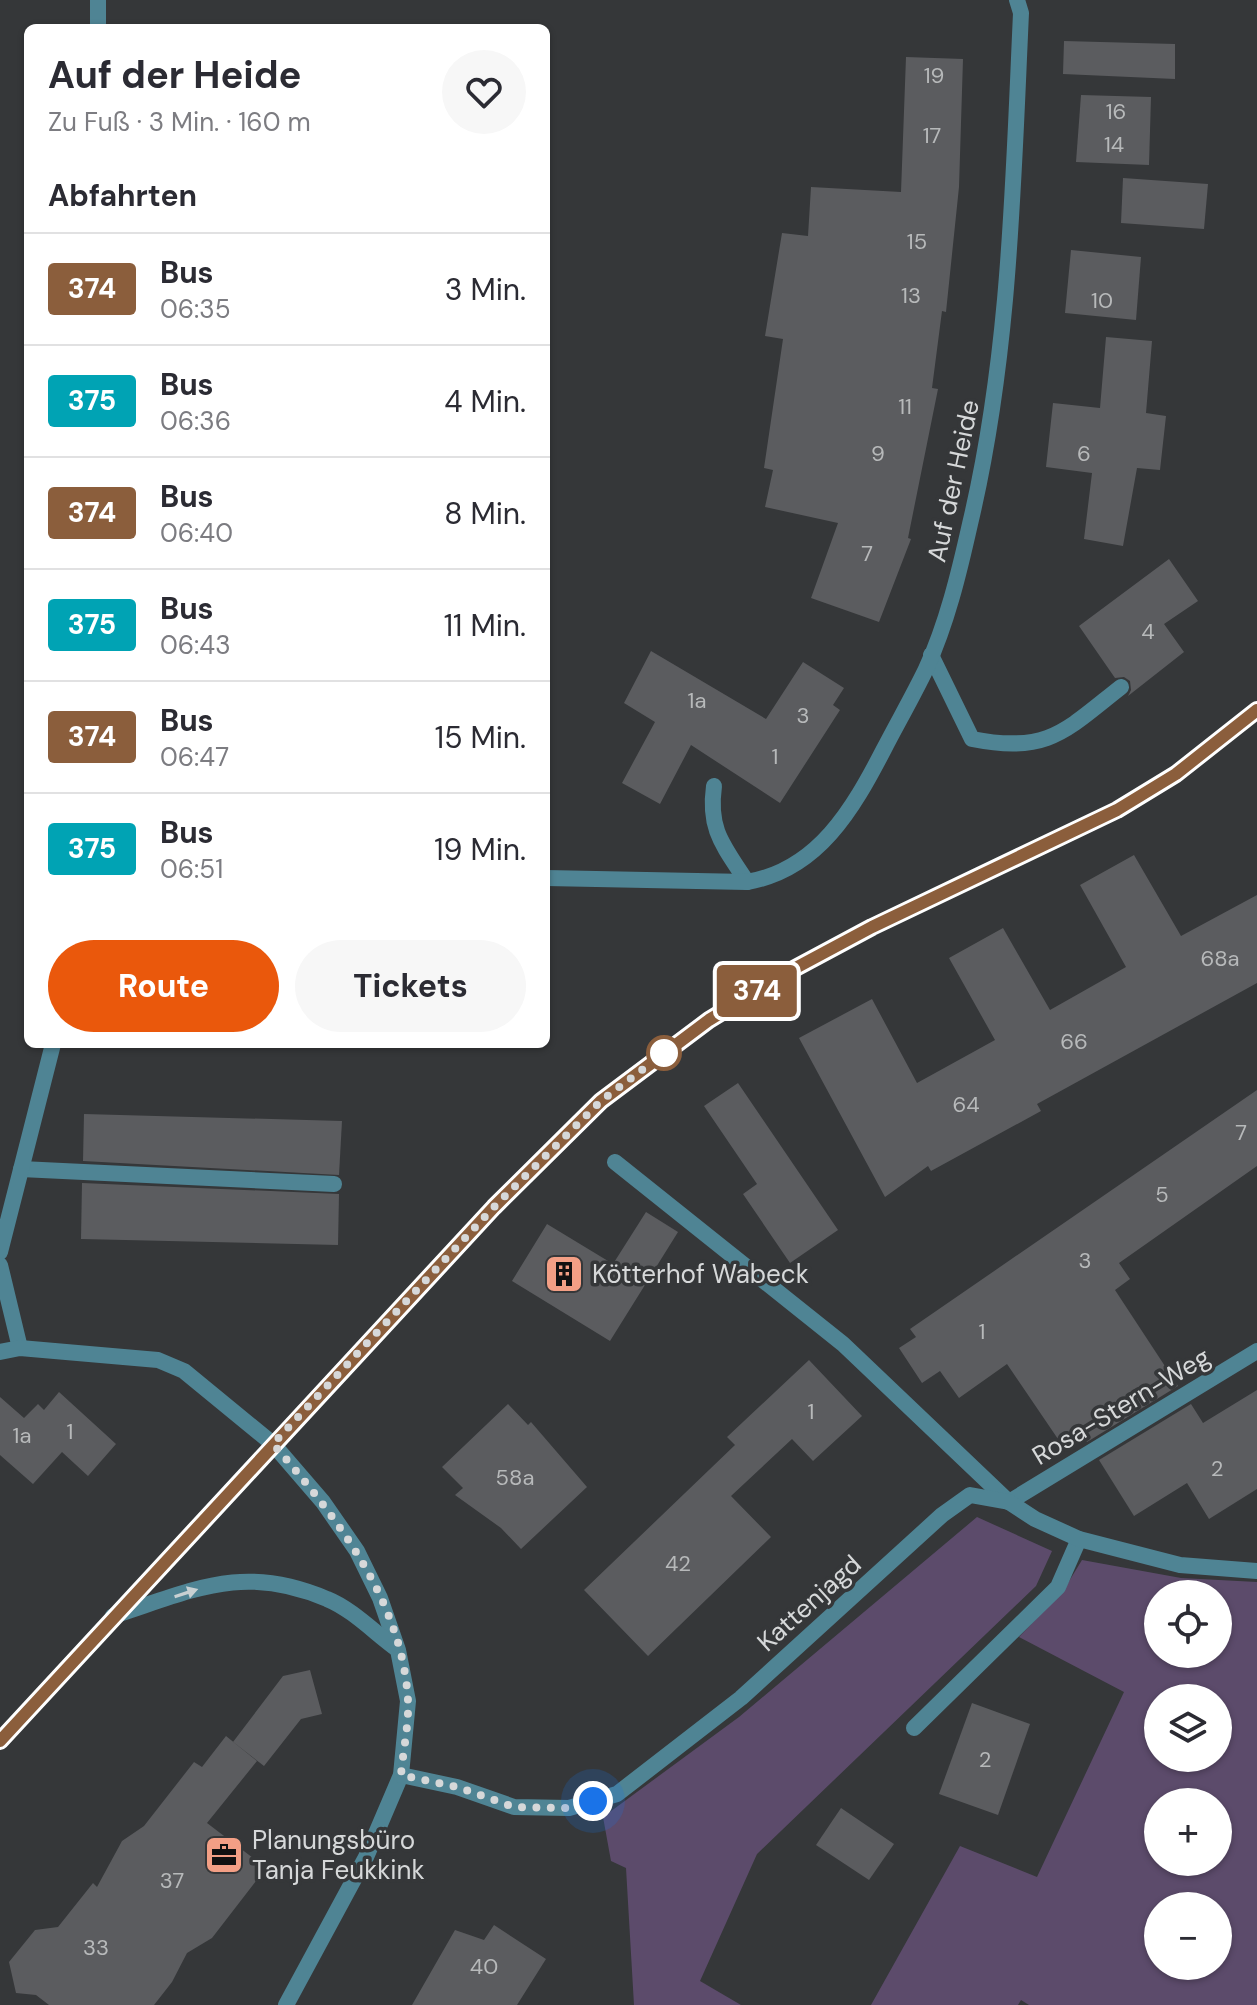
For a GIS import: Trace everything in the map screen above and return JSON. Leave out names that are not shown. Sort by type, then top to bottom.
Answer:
[{"type":"main road","points":[[0,1741],[111,1616],[503,1197],[601,1101],[709,1020],[788,972],[872,927],[1117,810],[1176,774],[1257,710]]},
{"type":"street","points":[[98,0],[98,24]]},
{"type":"street","name":"Auf der Heide","points":[[550,878],[747,882],[773,877],[800,863],[828,838],[859,796],[931,655],[959,575],[991,438],[1010,256],[1021,13],[1017,0]]},
{"type":"street","points":[[931,655],[972,739],[1002,745],[1053,739],[1121,687]]},
{"type":"street","points":[[714,786],[710,816],[725,849],[747,882]]},
{"type":"street","points":[[0,1252],[52,1048]]},
{"type":"street","points":[[615,1162],[843,1344],[1009,1502]]},
{"type":"street","points":[[21,1169],[334,1184]]},
{"type":"street","points":[[0,1265],[20,1348]]},
{"type":"street","points":[[0,1352],[20,1348],[158,1360],[184,1371],[273,1444],[323,1502],[357,1551],[398,1650],[408,1701],[401,1775],[366,1857],[286,2005]]},
{"type":"street","name":"Rosa-Stern-Weg","points":[[1009,1502],[1257,1351]]},
{"type":"street","name":"Kattenjagd","points":[[401,1775],[457,1787],[514,1807],[569,1808],[617,1794],[741,1698],[942,1515],[970,1495],[1009,1502],[1035,1519],[1079,1539],[1180,1565],[1257,1571]]},
{"type":"street","points":[[914,1728],[1058,1587],[1079,1539]]},
{"type":"street","points":[[111,1616],[223,1581],[259,1579],[329,1599],[398,1650]]},
{"type":"shaded area","points":[[977,1517],[1052,1551],[1036,1586],[757,1854],[700,1981],[741,2005],[634,2005],[626,1868],[611,1861],[603,1817],[739,1717]]},
{"type":"shaded area","points":[[1082,1560],[1181,1578],[1219,1580],[1144,1580],[1144,1668],[1232,1668],[1232,1581],[1257,1582],[1257,2005],[1029,2005],[1021,2000],[1018,2005],[871,2005],[960,1846],[1037,1877],[1124,1692],[1019,1637],[1063,1591]]},
{"type":"building","points":[[1064,41],[1175,44],[1175,79],[1063,74]]},
{"type":"building","points":[[906,57],[963,59],[959,187],[946,312],[942,311],[932,388],[938,389],[908,538],[911,539],[879,622],[811,598],[838,523],[765,507],[773,470],[764,468],[783,339],[765,336],[782,233],[808,236],[811,187],[901,192]]},
{"type":"building","points":[[1081,95],[1151,97],[1149,165],[1076,162]]},
{"type":"building","points":[[1123,178],[1208,184],[1204,229],[1121,223]]},
{"type":"building","points":[[1071,250],[1141,257],[1136,320],[1065,313]]},
{"type":"building","points":[[1106,337],[1152,341],[1146,413],[1166,416],[1160,470],[1137,468],[1123,546],[1084,539],[1092,473],[1046,467],[1053,403],[1100,408]]},
{"type":"building","points":[[1169,559],[1198,601],[1164,624],[1184,652],[1128,696],[1130,681],[1124,677],[1115,678],[1079,626]]},
{"type":"building","points":[[651,651],[766,719],[803,662],[844,688],[833,705],[840,710],[780,803],[691,745],[660,804],[622,783],[655,722],[624,703]]},
{"type":"building","points":[[1134,855],[1181,936],[1257,895],[1257,983],[1037,1104],[1041,1111],[931,1171],[928,1166],[885,1197],[799,1038],[872,999],[917,1083],[995,1040],[949,958],[1003,928],[1050,1010],[1126,967],[1080,885]]},
{"type":"building","points":[[738,1083],[838,1230],[790,1263],[743,1194],[757,1184],[704,1106]]},
{"type":"building","points":[[1257,1090],[1257,1166],[1119,1263],[1130,1279],[1115,1290],[1178,1386],[1087,1442],[1079,1429],[1060,1442],[1007,1364],[959,1398],[940,1371],[922,1383],[899,1348],[916,1337],[910,1329]]},
{"type":"building","points":[[84,1114],[342,1121],[339,1175],[83,1161]]},
{"type":"building","points":[[82,1183],[339,1194],[338,1245],[81,1239]]},
{"type":"building","points":[[646,1212],[678,1232],[610,1341],[512,1281],[547,1224],[613,1264]]},
{"type":"building","points":[[809,1360],[862,1416],[813,1461],[792,1439],[731,1496],[771,1537],[648,1656],[584,1590],[735,1445],[727,1437]]},
{"type":"building","points":[[1257,1390],[1257,1489],[1209,1519],[1187,1483],[1134,1516],[1099,1460],[1191,1404],[1203,1423]]},
{"type":"building","points":[[59,1392],[116,1444],[88,1476],[62,1452],[33,1484],[0,1455],[0,1397],[24,1418],[38,1404],[44,1410]]},
{"type":"building","points":[[508,1404],[528,1425],[531,1422],[587,1487],[521,1549],[501,1528],[455,1495],[463,1488],[442,1467]]},
{"type":"building","points":[[310,1670],[322,1714],[301,1719],[264,1766],[233,1742],[283,1676]]},
{"type":"building","points":[[972,1703],[1030,1724],[998,1815],[939,1794]]},
{"type":"building","points":[[226,1736],[257,1761],[207,1823],[266,1868],[212,1938],[187,1953],[172,1982],[154,2005],[49,2005],[36,1995],[16,1993],[9,1962],[35,1930],[58,1927],[93,1883],[97,1887],[122,1841],[144,1826],[194,1762],[202,1767]]},
{"type":"building","points":[[841,1808],[894,1844],[869,1880],[816,1845]]},
{"type":"building","points":[[494,1925],[546,1959],[517,2005],[412,2005],[455,1930],[484,1940]]},
{"type":"bus line","name":"374","points":[[0,1741],[111,1616],[361,1348],[494,1207],[601,1101],[709,1020],[788,972],[872,927],[1012,863],[1117,810],[1176,774],[1257,710]]},
{"type":"place","name":"Kötterhof Wabeck","points":[[564,1274]]},
{"type":"place","name":"Planungsbüro Tanja Feukkink","points":[[224,1855]]},
{"type":"route","points":[[593,1801],[569,1808],[514,1807],[457,1787],[401,1775],[408,1701],[398,1650],[380,1598],[357,1551],[323,1502],[273,1444],[494,1207],[601,1101],[672,1047],[664,1053]]}]
